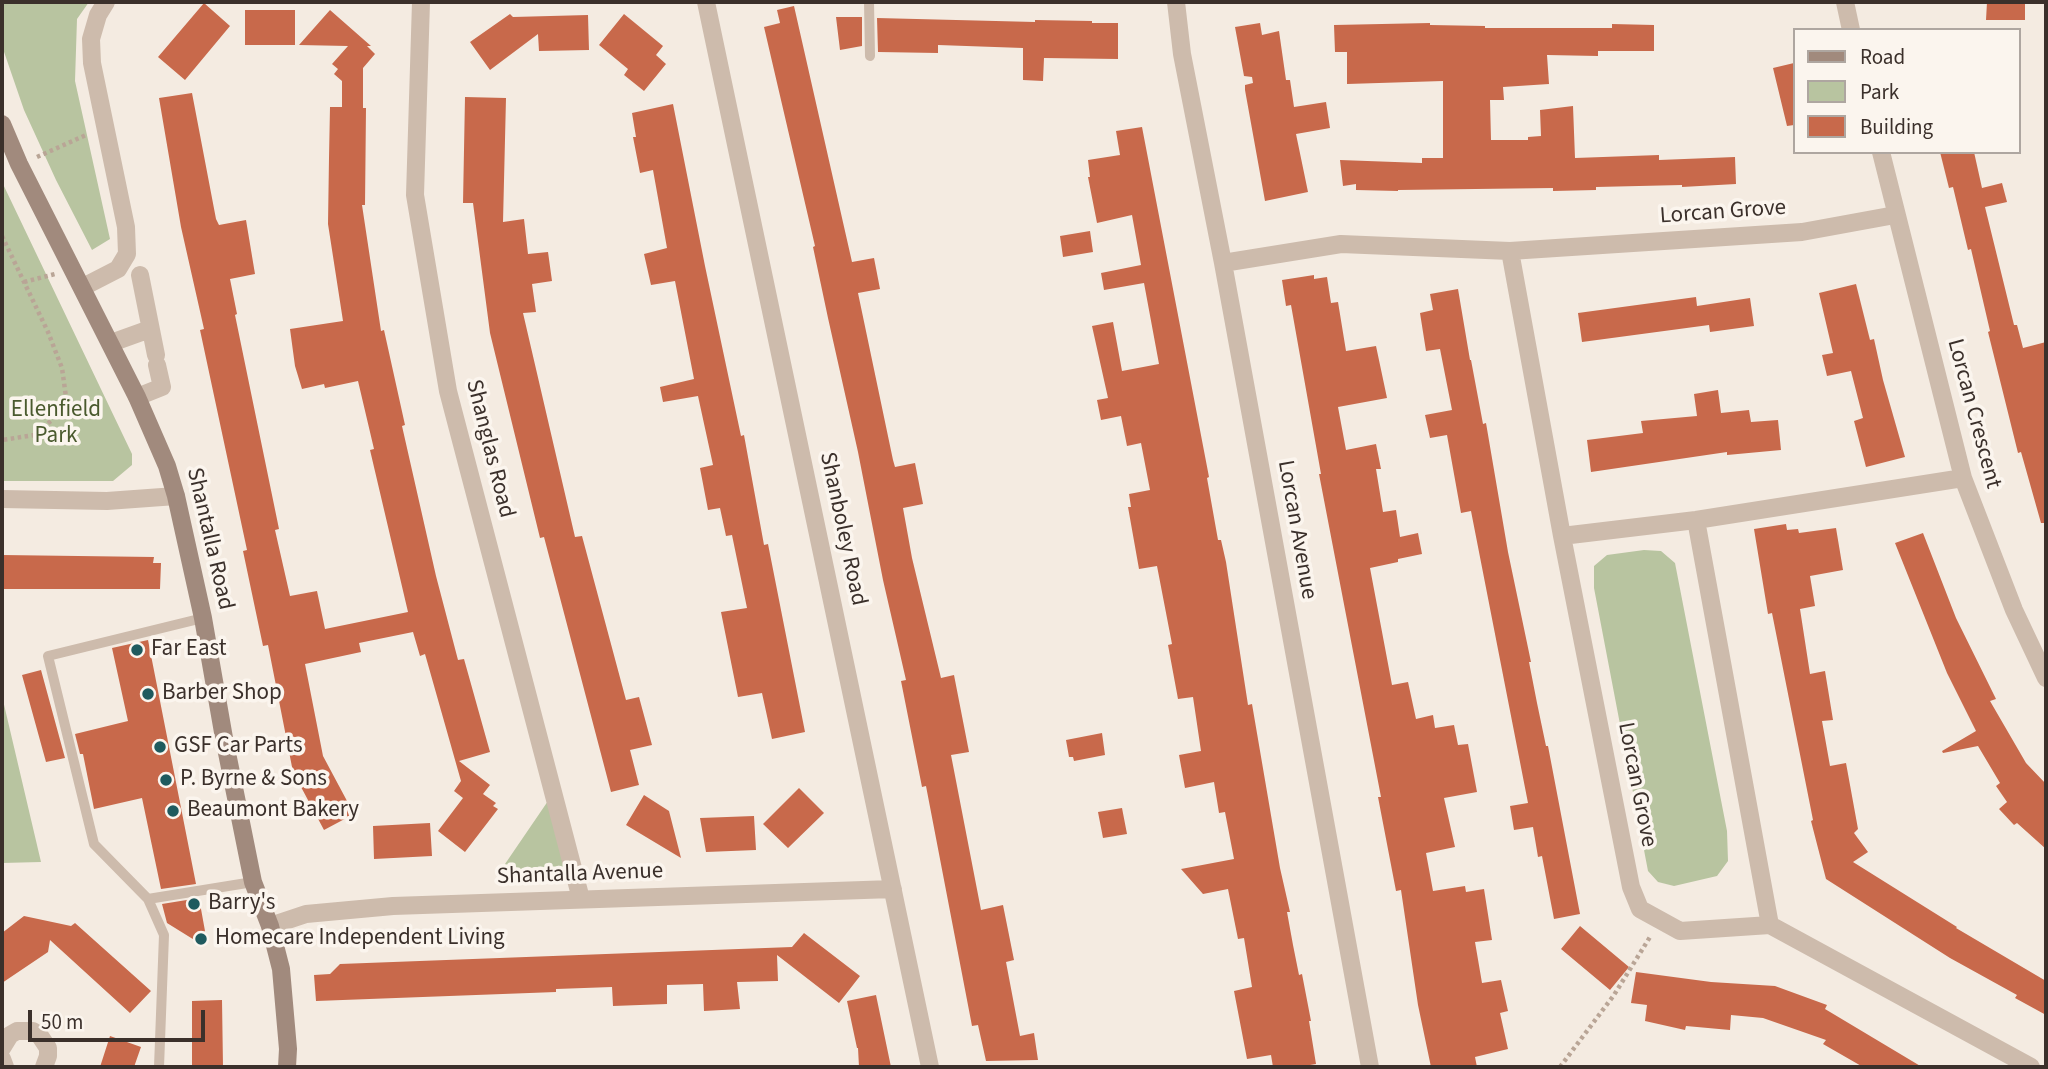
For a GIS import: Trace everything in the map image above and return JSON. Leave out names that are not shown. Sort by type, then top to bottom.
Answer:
[{"type":"street","points":[[83,287],[118,269],[127,254],[126,227],[92,63],[91,38],[98,15],[106,2]]},
{"type":"street","name":"Shanglas Road","points":[[421,2],[415,195],[448,391],[581,899]]},
{"type":"street","name":"Shanboley Road","points":[[706,2],[930,1067]]},
{"type":"street","name":"Lorcan Avenue","points":[[1176,2],[1182,54],[1223,263],[1370,1067]]},
{"type":"street","points":[[1845,2],[1851,28]]},
{"type":"street","name":"Shantalla Road","points":[[2,124],[19,164],[156,436],[176,496],[203,618],[253,882],[270,926],[281,969],[287,1067]]},
{"type":"street","name":"Lorcan Crescent","points":[[1881,154],[1962,478],[2014,610],[2046,678]]},
{"type":"street","name":"Lorcan Grove","points":[[1223,263],[1341,244],[1510,251],[1802,232],[1895,215]]},
{"type":"street","name":"Lorcan Grove","points":[[1510,251],[1562,536],[1632,887],[1640,909],[1680,931],[1770,925]]},
{"type":"street","points":[[137,397],[162,387],[140,275]]},
{"type":"street","points":[[111,343],[150,329]]},
{"type":"street","points":[[1562,536],[1696,520],[1962,478]]},
{"type":"street","points":[[2,499],[107,501],[176,496]]},
{"type":"street","points":[[1696,520],[1770,925],[2031,1067]]},
{"type":"street","name":"Shantalla Avenue","points":[[270,926],[306,914],[393,906],[893,889]]},
{"type":"street","points":[[2,1048],[9,1035],[17,1031],[33,1031],[48,1048],[44,1067]]},
{"type":"street","points":[[2,1059],[5,1067]]},
{"type":"lane","points":[[869,2],[870,56]]},
{"type":"lane","points":[[159,1067],[164,935],[148,898],[94,844],[48,656],[203,618]]},
{"type":"lane","points":[[148,898],[253,882]]},
{"type":"path","points":[[19,164],[106,126]]},
{"type":"path","points":[[2,236],[48,332],[62,368],[66,397],[53,419],[34,435],[2,440]]},
{"type":"path","points":[[24,282],[55,274]]},
{"type":"path","points":[[1560,1067],[1614,995],[1659,921]]},
{"type":"green space","points":[[2,2],[89,2],[77,19],[75,81],[110,239],[92,250],[24,110],[2,46]]},
{"type":"green space","name":"Ellenfield Park","points":[[2,182],[132,454],[132,465],[113,481],[2,481]]},
{"type":"green space","points":[[1644,550],[1661,551],[1675,563],[1727,831],[1728,861],[1717,876],[1674,886],[1658,882],[1648,871],[1594,588],[1594,566],[1607,555]]},
{"type":"green space","points":[[2,696],[41,862],[2,863]]},
{"type":"green space","points":[[548,801],[564,865],[554,882],[514,885],[505,864]]},
{"type":"building","points":[[1987,2],[2025,2],[2025,20],[1986,20]]},
{"type":"building","points":[[204,3],[230,26],[185,80],[158,57]]},
{"type":"building","points":[[794,6],[852,262],[874,258],[880,289],[858,293],[895,467],[915,463],[923,504],[903,508],[912,558],[941,678],[954,675],[969,752],[951,755],[981,910],[1003,905],[1014,960],[1006,962],[1020,1036],[1034,1033],[1038,1060],[986,1061],[978,1025],[972,1026],[926,786],[922,787],[901,681],[906,680],[813,247],[815,246],[764,27],[780,23],[777,10]]},
{"type":"building","points":[[245,10],[295,10],[295,45],[245,45]]},
{"type":"building","points":[[330,10],[371,46],[367,46],[375,54],[363,68],[363,108],[366,108],[365,205],[362,205],[381,331],[384,330],[405,425],[402,426],[436,576],[458,660],[464,659],[490,752],[459,761],[490,785],[483,794],[496,803],[493,806],[498,809],[465,852],[438,831],[463,798],[454,791],[461,781],[425,654],[420,656],[413,632],[359,643],[361,652],[305,664],[323,756],[354,814],[324,830],[293,772],[268,645],[263,646],[243,551],[247,550],[200,330],[204,329],[181,227],[159,98],[192,93],[216,219],[219,225],[246,220],[255,274],[230,279],[279,529],[275,530],[290,596],[317,591],[325,629],[408,612],[370,450],[374,449],[358,381],[325,388],[324,384],[302,389],[295,366],[290,329],[343,321],[328,224],[329,158],[330,107],[342,107],[342,81],[334,74],[338,69],[332,64],[348,46],[299,45]]},
{"type":"building","points":[[510,14],[513,17],[588,15],[589,50],[539,51],[538,34],[490,70],[470,42]]},
{"type":"building","points":[[624,14],[663,46],[656,55],[666,64],[644,91],[624,75],[628,69],[599,45]]},
{"type":"building","points":[[836,17],[862,17],[862,46],[840,50]]},
{"type":"building","points":[[877,18],[1118,23],[1118,59],[1044,58],[1043,81],[1023,80],[1023,48],[938,45],[938,53],[878,52]]},
{"type":"building","points":[[1260,23],[1262,35],[1279,31],[1286,80],[1290,80],[1294,107],[1326,102],[1330,128],[1296,134],[1308,192],[1265,201],[1245,90],[1245,85],[1253,83],[1252,77],[1244,76],[1235,27]]},
{"type":"building","points":[[1430,23],[1485,28],[1612,28],[1612,24],[1654,25],[1654,51],[1598,51],[1598,56],[1547,55],[1549,84],[1503,87],[1504,100],[1490,100],[1491,140],[1528,140],[1528,137],[1541,136],[1540,110],[1573,106],[1575,158],[1659,155],[1659,160],[1735,157],[1736,184],[1596,187],[1596,190],[1553,191],[1553,188],[1356,190],[1356,184],[1343,186],[1340,160],[1422,163],[1422,158],[1443,158],[1443,81],[1347,84],[1347,52],[1335,52],[1334,25]]},
{"type":"building","points":[[1792,63],[1792,125],[1787,126],[1773,68]]},
{"type":"building","points":[[465,97],[506,98],[503,222],[524,219],[528,254],[548,252],[552,281],[532,284],[536,312],[523,313],[575,537],[582,536],[626,700],[639,697],[652,745],[630,750],[639,785],[611,792],[544,537],[540,538],[490,333],[473,203],[463,203]]},
{"type":"building","points":[[673,104],[741,436],[744,435],[764,545],[768,544],[805,732],[772,739],[762,693],[738,697],[721,612],[747,608],[732,535],[726,536],[720,508],[708,510],[700,468],[713,465],[698,396],[663,402],[660,387],[694,379],[675,281],[651,285],[644,254],[667,248],[653,170],[640,173],[633,137],[636,137],[632,113]]},
{"type":"building","points":[[1142,127],[1209,477],[1207,478],[1218,540],[1221,540],[1226,562],[1248,705],[1252,704],[1290,912],[1287,912],[1293,945],[1311,1021],[1316,1064],[1273,1067],[1271,1055],[1247,1059],[1234,991],[1252,987],[1244,938],[1238,939],[1228,889],[1203,894],[1181,869],[1234,859],[1225,812],[1219,813],[1214,782],[1185,788],[1179,755],[1201,751],[1193,697],[1178,699],[1168,645],[1172,644],[1157,566],[1139,569],[1128,507],[1131,507],[1129,494],[1150,490],[1141,443],[1127,446],[1121,416],[1101,420],[1097,400],[1108,398],[1092,326],[1113,322],[1122,371],[1159,364],[1144,283],[1104,290],[1101,273],[1141,265],[1132,215],[1097,223],[1088,177],[1088,160],[1120,155],[1116,131]]},
{"type":"building","points":[[1940,154],[1974,154],[1982,188],[2002,183],[2007,202],[1985,207],[2014,325],[2017,325],[2023,348],[2046,342],[2046,523],[2041,523],[2021,452],[2018,453],[1971,249],[1968,250],[1953,187],[1949,188]]},
{"type":"building","points":[[1090,231],[1093,252],[1063,257],[1060,236]]},
{"type":"building","points":[[1314,275],[1314,279],[1327,277],[1331,303],[1338,302],[1346,351],[1376,346],[1387,398],[1338,407],[1346,450],[1376,444],[1381,469],[1376,469],[1383,512],[1396,510],[1400,537],[1418,533],[1422,554],[1370,568],[1392,685],[1408,682],[1416,719],[1433,715],[1435,728],[1454,725],[1458,745],[1468,744],[1477,792],[1444,798],[1455,847],[1426,853],[1433,891],[1465,886],[1466,892],[1484,889],[1492,940],[1475,942],[1482,983],[1501,980],[1508,1011],[1500,1013],[1508,1049],[1475,1057],[1477,1067],[1431,1067],[1418,1005],[1401,890],[1396,891],[1378,797],[1381,797],[1319,474],[1291,305],[1286,306],[1282,280]]},
{"type":"building","points":[[1856,284],[1870,340],[1874,339],[1905,457],[1866,467],[1854,421],[1863,418],[1851,371],[1827,376],[1822,355],[1833,353],[1819,293]]},
{"type":"building","points":[[1458,289],[1580,914],[1554,919],[1542,856],[1538,857],[1533,827],[1514,830],[1510,806],[1528,803],[1471,511],[1461,513],[1447,435],[1430,438],[1425,415],[1452,410],[1440,349],[1426,351],[1420,313],[1433,310],[1430,294]]},
{"type":"building","points":[[1696,297],[1697,306],[1750,298],[1754,326],[1710,332],[1709,325],[1582,342],[1578,313]]},
{"type":"building","points":[[1718,390],[1721,413],[1749,410],[1751,422],[1778,420],[1781,450],[1727,455],[1727,452],[1591,472],[1587,440],[1643,433],[1641,421],[1697,416],[1694,394]]},
{"type":"building","points":[[1786,524],[1787,530],[1798,529],[1799,533],[1836,528],[1843,570],[1810,576],[1815,606],[1800,609],[1810,674],[1825,671],[1833,720],[1822,721],[1830,766],[1846,763],[1858,829],[1854,833],[1868,852],[1853,862],[1956,928],[2046,981],[2046,1015],[1826,879],[1811,821],[1813,820],[1772,613],[1768,614],[1754,529]]},
{"type":"building","points":[[1923,533],[1956,618],[1996,699],[1990,701],[2026,763],[2046,784],[2046,849],[2017,823],[2014,825],[1999,809],[2007,802],[1996,786],[2000,783],[1978,746],[1943,753],[1942,751],[1976,731],[1947,673],[1895,543]]},
{"type":"building","points":[[2,555],[154,557],[153,563],[161,563],[160,589],[2,589]]},
{"type":"building","points":[[148,640],[196,884],[161,889],[142,798],[94,809],[83,754],[80,754],[75,734],[128,721],[112,648]]},
{"type":"building","points":[[41,670],[65,758],[46,762],[22,675]]},
{"type":"building","points":[[1102,733],[1105,755],[1074,761],[1073,757],[1069,757],[1066,740]]},
{"type":"building","points":[[799,788],[824,813],[788,848],[763,824]]},
{"type":"building","points":[[644,795],[669,811],[681,858],[626,825]]},
{"type":"building","points":[[1122,808],[1127,834],[1103,838],[1098,812]]},
{"type":"building","points":[[754,816],[756,850],[706,852],[700,818]]},
{"type":"building","points":[[430,823],[432,856],[374,859],[373,826]]},
{"type":"building","points":[[199,898],[205,931],[196,941],[167,923],[162,904]]},
{"type":"building","points":[[24,916],[71,926],[75,923],[151,991],[130,1013],[50,940],[48,952],[2,983],[2,933]]},
{"type":"building","points":[[1580,926],[1629,967],[1610,990],[1561,949]]},
{"type":"building","points":[[804,933],[860,976],[839,1003],[777,955],[778,981],[737,982],[740,1009],[704,1011],[703,984],[667,985],[667,1004],[613,1006],[612,987],[556,989],[556,992],[316,1001],[314,975],[330,974],[340,964],[792,947]]},
{"type":"building","points":[[1636,972],[1711,982],[1775,986],[1827,1005],[1825,1009],[1922,1067],[1863,1067],[1823,1044],[1826,1040],[1763,1018],[1731,1015],[1730,1030],[1686,1026],[1685,1030],[1645,1021],[1647,1005],[1631,1003]]},
{"type":"building","points":[[876,995],[891,1067],[859,1067],[858,1048],[847,1001]]},
{"type":"building","points":[[222,1000],[223,1067],[192,1067],[192,1001]]},
{"type":"building","points":[[110,1036],[141,1047],[134,1067],[100,1067]]},
{"type":"place","name":"Far East","points":[[137,650]]},
{"type":"place","name":"Barber Shop","points":[[148,694]]},
{"type":"place","name":"GSF Car Parts","points":[[160,747]]},
{"type":"place","name":"P. Byrne & Sons","points":[[166,780]]},
{"type":"place","name":"Beaumont Bakery","points":[[173,811]]},
{"type":"place","name":"Barry's","points":[[194,904]]},
{"type":"place","name":"Homecare Independent Living","points":[[201,939]]}]
